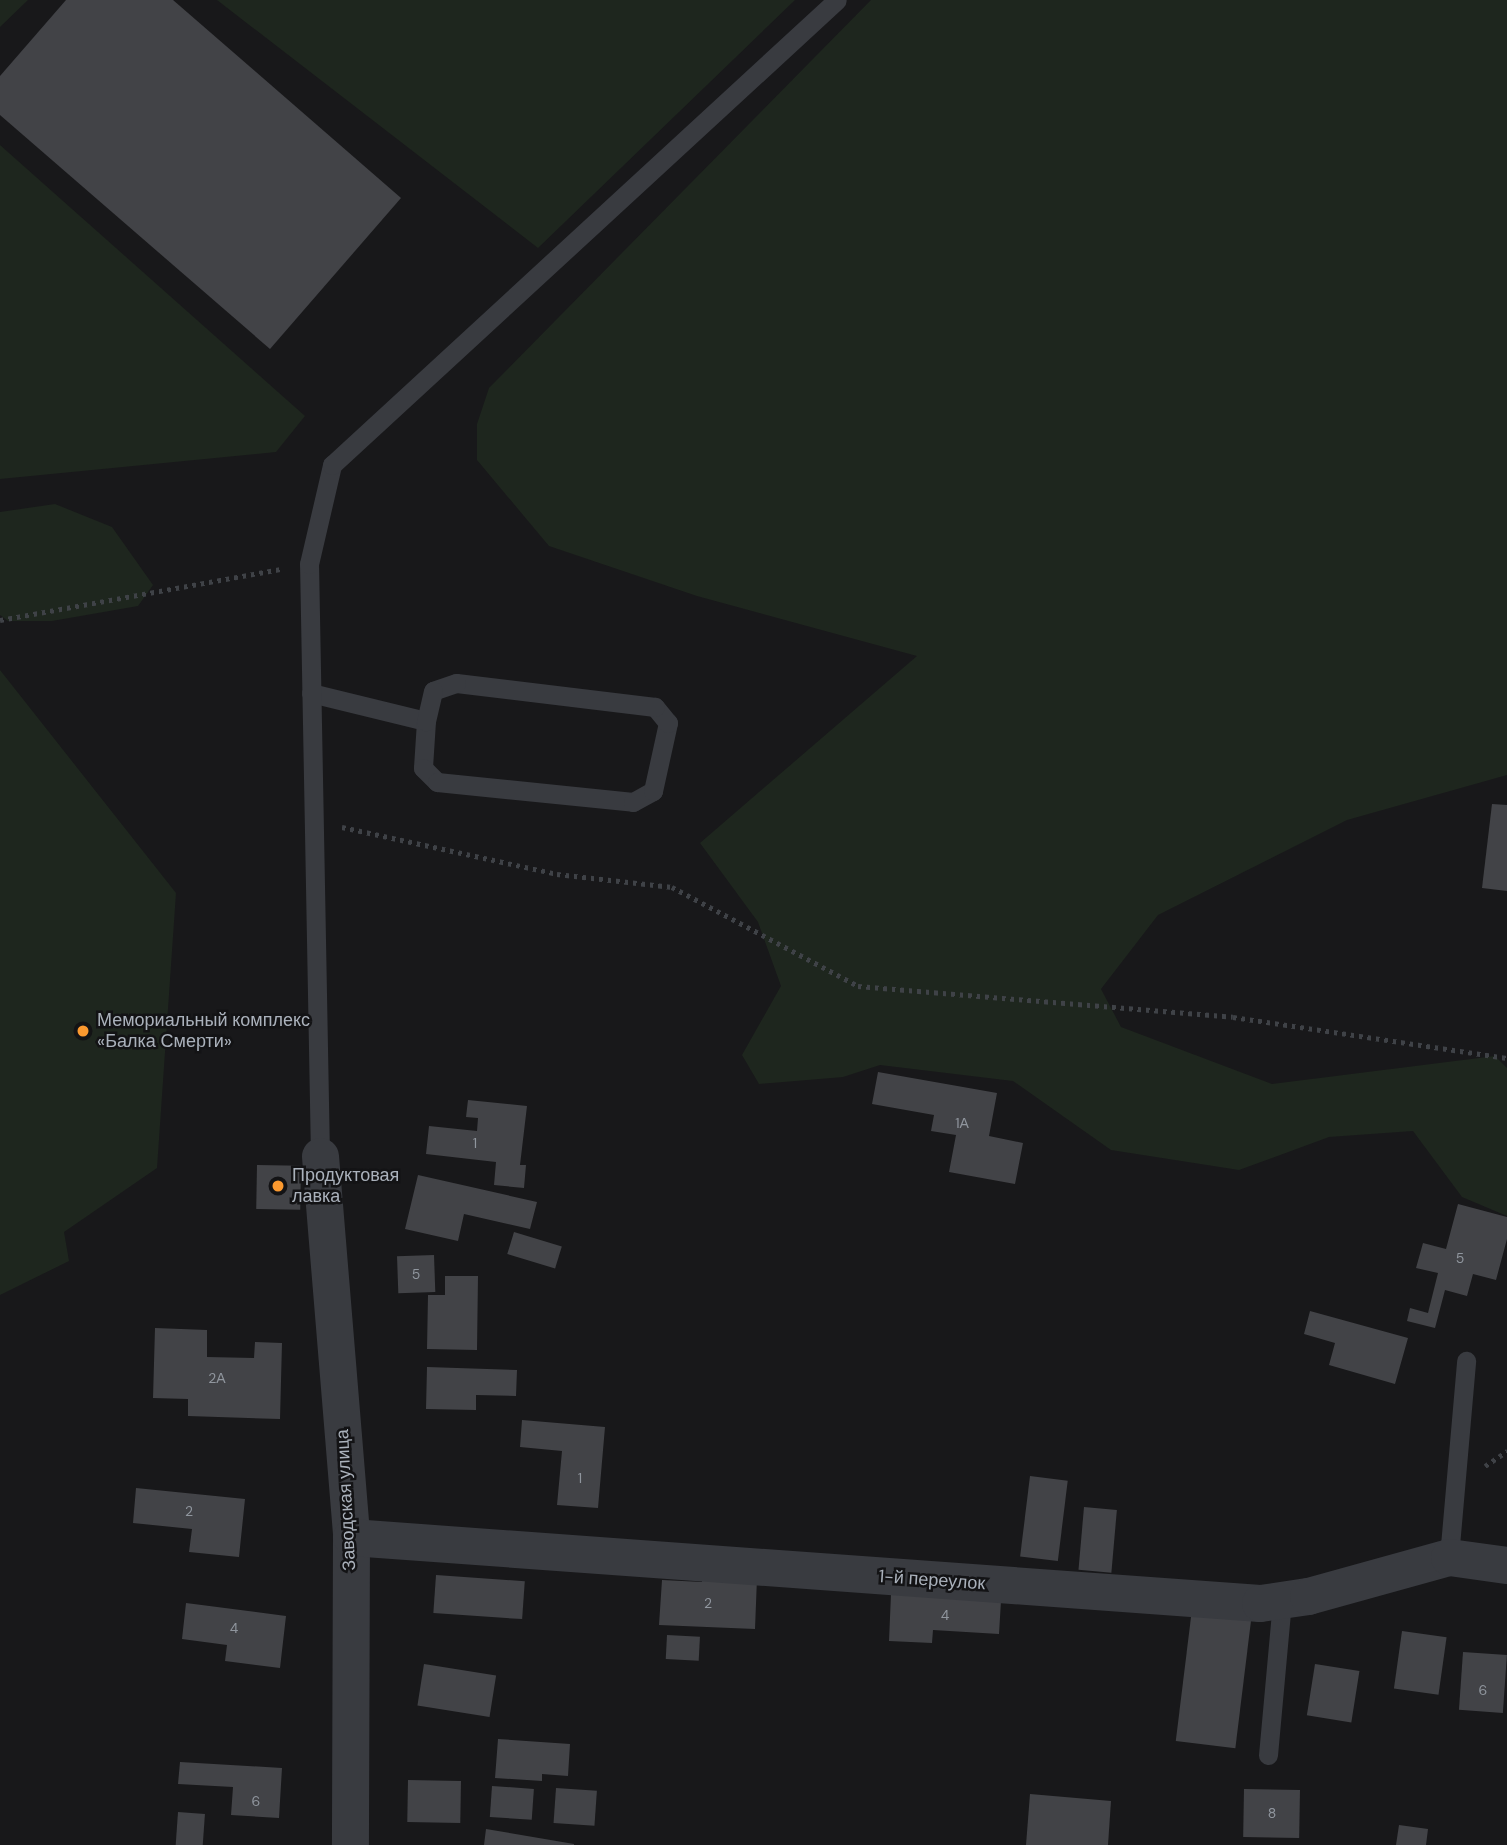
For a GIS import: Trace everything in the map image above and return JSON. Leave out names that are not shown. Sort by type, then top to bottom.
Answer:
[{"type":"street","name":"Заводская улица","points":[[320,1156],[351,1538],[350,1845]]},
{"type":"street","name":"1-й переулок","points":[[351,1538],[1282,1602],[1450,1557],[1507,1565]]},
{"type":"lane","points":[[320,1156],[309,564],[332,465],[837,0]]},
{"type":"lane","points":[[456,683],[655,707],[663,712],[668,723],[653,791],[633,802],[437,782],[424,768],[426,721],[433,691],[456,683]]},
{"type":"lane","points":[[311,693],[426,721]]},
{"type":"lane","points":[[1450,1557],[1466,1362]]},
{"type":"lane","points":[[1268,1755],[1282,1602]]},
{"type":"path","points":[[0,620],[309,564]]},
{"type":"path","points":[[314,821],[557,874],[672,887],[858,986],[1233,1017],[1507,1058]]},
{"type":"shaded area","points":[[0,0],[28,0],[0,27]]},
{"type":"shaded area","points":[[217,0],[795,0],[538,248]]},
{"type":"shaded area","points":[[871,0],[1507,0],[1507,775],[1347,820],[1158,915],[1101,989],[1121,1027],[1272,1084],[1495,1056],[1507,1068],[1507,1216],[1462,1197],[1413,1131],[1329,1137],[1239,1170],[1111,1150],[1013,1081],[880,1065],[843,1077],[759,1084],[742,1055],[781,986],[758,922],[700,843],[917,656],[697,596],[549,546],[477,460],[477,424],[489,388]]},
{"type":"shaded area","points":[[0,145],[305,416],[276,452],[0,479]]},
{"type":"shaded area","points":[[55,504],[112,527],[153,585],[138,606],[52,621],[8,621],[0,615],[0,512]]},
{"type":"shaded area","name":"Мемориальный комплекс «Балка Смерти»","points":[[0,670],[176,893],[157,1168],[64,1232],[69,1261],[0,1295]]},
{"type":"building","points":[[66,0],[173,0],[401,198],[270,349],[0,115],[0,76]]},
{"type":"building","points":[[1492,804],[1507,805],[1507,891],[1482,888]]},
{"type":"building","points":[[878,1072],[997,1093],[989,1136],[1023,1143],[1015,1184],[949,1172],[956,1135],[931,1131],[934,1115],[872,1104]]},
{"type":"building","points":[[468,1100],[527,1106],[520,1165],[526,1165],[524,1188],[494,1185],[496,1162],[426,1154],[429,1126],[477,1131],[478,1118],[466,1117]]},
{"type":"building","points":[[257,1165],[301,1166],[300,1210],[256,1209]]},
{"type":"building","points":[[418,1175],[537,1202],[530,1229],[464,1214],[458,1241],[405,1229]]},
{"type":"building","points":[[1458,1204],[1507,1217],[1507,1239],[1496,1280],[1473,1274],[1467,1296],[1445,1290],[1435,1328],[1407,1321],[1410,1308],[1428,1313],[1438,1273],[1416,1268],[1423,1243],[1446,1249]]},
{"type":"building","points":[[514,1232],[562,1247],[555,1269],[507,1254]]},
{"type":"building","points":[[434,1255],[435,1292],[398,1293],[397,1256]]},
{"type":"building","points":[[445,1276],[478,1276],[477,1350],[427,1349],[428,1295],[445,1295]]},
{"type":"building","points":[[1310,1311],[1408,1338],[1395,1384],[1329,1365],[1335,1343],[1304,1334]]},
{"type":"building","points":[[155,1328],[207,1330],[207,1357],[254,1358],[255,1342],[282,1343],[280,1419],[188,1416],[188,1399],[153,1398]]},
{"type":"building","points":[[427,1367],[517,1370],[516,1396],[476,1395],[476,1410],[426,1409]]},
{"type":"building","points":[[522,1420],[605,1427],[598,1508],[557,1505],[562,1451],[520,1447]]},
{"type":"building","points":[[1030,1476],[1068,1481],[1058,1561],[1020,1556]]},
{"type":"building","points":[[136,1488],[245,1499],[239,1557],[189,1552],[192,1529],[133,1523]]},
{"type":"building","points":[[1084,1507],[1117,1510],[1111,1573],[1079,1570]]},
{"type":"building","points":[[436,1575],[525,1581],[522,1619],[433,1613]]},
{"type":"building","points":[[702,1576],[757,1578],[755,1629],[659,1625],[662,1580],[702,1582]]},
{"type":"building","points":[[891,1594],[1001,1601],[999,1634],[933,1630],[932,1643],[889,1641]]},
{"type":"building","points":[[186,1603],[286,1616],[280,1668],[225,1661],[227,1645],[182,1639]]},
{"type":"building","points":[[1192,1609],[1252,1616],[1235,1748],[1176,1741]]},
{"type":"building","points":[[1402,1631],[1447,1637],[1438,1695],[1394,1688]]},
{"type":"building","points":[[667,1635],[700,1637],[699,1661],[666,1659]]},
{"type":"building","points":[[1463,1652],[1507,1655],[1503,1713],[1459,1710]]},
{"type":"building","points":[[424,1664],[496,1675],[490,1717],[417,1705]]},
{"type":"building","points":[[1315,1664],[1359,1671],[1351,1722],[1307,1715]]},
{"type":"building","points":[[498,1739],[570,1744],[568,1776],[542,1774],[542,1781],[495,1778]]},
{"type":"building","points":[[180,1762],[282,1768],[279,1818],[231,1815],[233,1787],[178,1784]]},
{"type":"building","points":[[408,1780],[461,1781],[460,1823],[407,1822]]},
{"type":"building","points":[[492,1786],[534,1789],[532,1820],[490,1817]]},
{"type":"building","points":[[556,1788],[597,1791],[594,1826],[554,1823]]},
{"type":"building","points":[[1244,1789],[1300,1790],[1299,1838],[1243,1837]]},
{"type":"building","points":[[1030,1794],[1111,1801],[1108,1845],[1026,1845]]},
{"type":"building","points":[[178,1812],[205,1814],[203,1845],[176,1845]]},
{"type":"building","points":[[1399,1825],[1428,1829],[1426,1845],[1396,1845]]},
{"type":"building","points":[[486,1829],[574,1844],[574,1845],[484,1845]]},
{"type":"place","name":"Мемориальный комплекс «Балка Смерти»","points":[[83,1031]]},
{"type":"place","name":"Продуктовая лавка","points":[[278,1186]]}]
